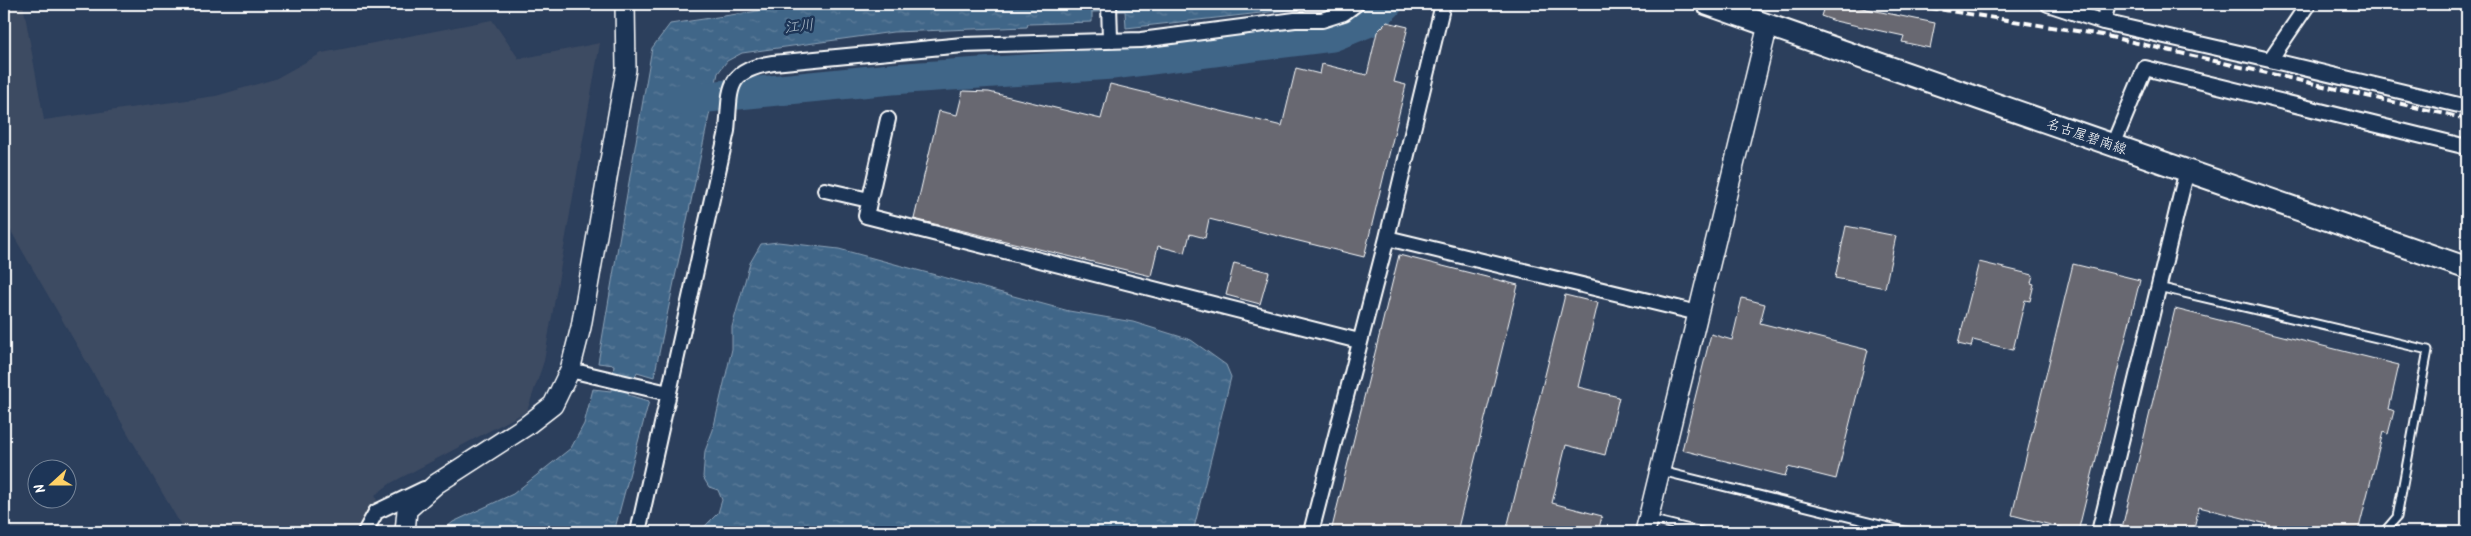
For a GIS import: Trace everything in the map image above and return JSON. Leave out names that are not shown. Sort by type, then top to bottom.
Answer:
[{"type":"main road","name":"名古屋碧南線","points":[[1707,4],[2467,268]]},
{"type":"street","points":[[365,532],[376,512],[436,484],[526,426],[553,405],[578,371],[582,327],[626,69],[625,4]]},
{"type":"street","points":[[1109,4],[1110,39]]},
{"type":"street","points":[[638,532],[662,391],[727,131],[732,84],[740,74],[755,66],[772,63],[964,45],[1110,39],[1142,40],[1296,20],[1322,20],[1344,13],[1356,4]]},
{"type":"street","points":[[1312,532],[1386,238],[1442,4]]},
{"type":"street","points":[[2048,4],[2104,22],[2467,107]]},
{"type":"street","points":[[2104,22],[2108,4]]},
{"type":"street","points":[[2270,60],[2308,4]]},
{"type":"street","points":[[1647,525],[1768,25]]},
{"type":"street","points":[[2113,145],[2144,68],[2467,147]]},
{"type":"street","points":[[888,119],[866,216],[1359,341]]},
{"type":"street","points":[[2099,532],[2186,170]]},
{"type":"street","points":[[824,190],[870,200]]},
{"type":"street","points":[[1386,238],[1698,313]]},
{"type":"street","points":[[578,371],[662,391]]},
{"type":"street","points":[[405,532],[407,510],[436,484]]},
{"type":"lane","points":[[2158,287],[2428,350],[2397,517],[2384,532]]},
{"type":"lane","points":[[1660,471],[1909,532]]},
{"type":"lane","points":[[1647,525],[1702,532]]},
{"type":"shaded area","points":[[4,4],[23,4],[44,120],[216,96],[275,79],[322,53],[492,20],[519,59],[600,43],[544,361],[527,411],[391,483],[375,495],[381,515],[362,532],[185,532],[4,219]]},
{"type":"water","name":"江川","points":[[1300,4],[1297,9],[1126,28],[1125,11],[1092,12],[1092,22],[1028,24],[1027,27],[893,32],[742,53],[727,61],[718,73],[654,377],[637,372],[628,395],[649,401],[614,532],[441,532],[453,522],[513,494],[571,448],[584,424],[593,389],[611,391],[614,365],[598,363],[652,48],[670,24],[798,5]]},
{"type":"water","points":[[778,242],[839,249],[1069,311],[1133,322],[1191,340],[1226,365],[1231,377],[1193,532],[699,532],[718,513],[722,500],[718,490],[709,487],[703,477],[705,451],[713,430],[732,349],[732,327],[750,263],[761,244]]},
{"type":"building","points":[[1825,4],[1842,4],[1935,23],[1930,48],[1902,42],[1904,36],[1835,21],[1821,16]]},
{"type":"building","points":[[1387,22],[1408,27],[1394,82],[1406,85],[1364,257],[1209,219],[1205,238],[1190,234],[1185,253],[1158,246],[1151,276],[914,219],[939,111],[957,115],[963,91],[989,92],[1101,119],[1110,84],[1282,126],[1296,68],[1320,74],[1322,64],[1367,75],[1377,32]]},
{"type":"building","points":[[1846,226],[1896,236],[1885,288],[1835,278]]},
{"type":"building","points":[[1399,255],[1518,285],[1457,532],[1331,532]]},
{"type":"building","points":[[1979,262],[2033,275],[2031,283],[2034,284],[2030,301],[2025,300],[2013,350],[1973,340],[1971,347],[1958,344]]},
{"type":"building","points":[[1234,263],[1269,272],[1260,304],[1226,295]]},
{"type":"building","points":[[2073,264],[2140,280],[2078,532],[2012,515]]},
{"type":"building","points":[[1565,295],[1598,303],[1578,387],[1619,397],[1605,455],[1566,445],[1552,503],[1602,516],[1598,532],[1506,532]]},
{"type":"building","points":[[1742,298],[1765,304],[1760,323],[1868,350],[1836,479],[1788,467],[1785,476],[1682,450],[1711,334],[1732,340]]},
{"type":"building","points":[[2175,309],[2399,365],[2389,409],[2394,411],[2388,434],[2383,432],[2358,532],[2265,532],[2267,524],[2199,507],[2193,532],[2121,532]]},
{"type":"waterway","points":[[677,100],[892,79],[1112,64],[1332,36],[1367,22],[1387,4]]},
{"type":"railway","points":[[1906,4],[2102,35],[2467,119]]}]
